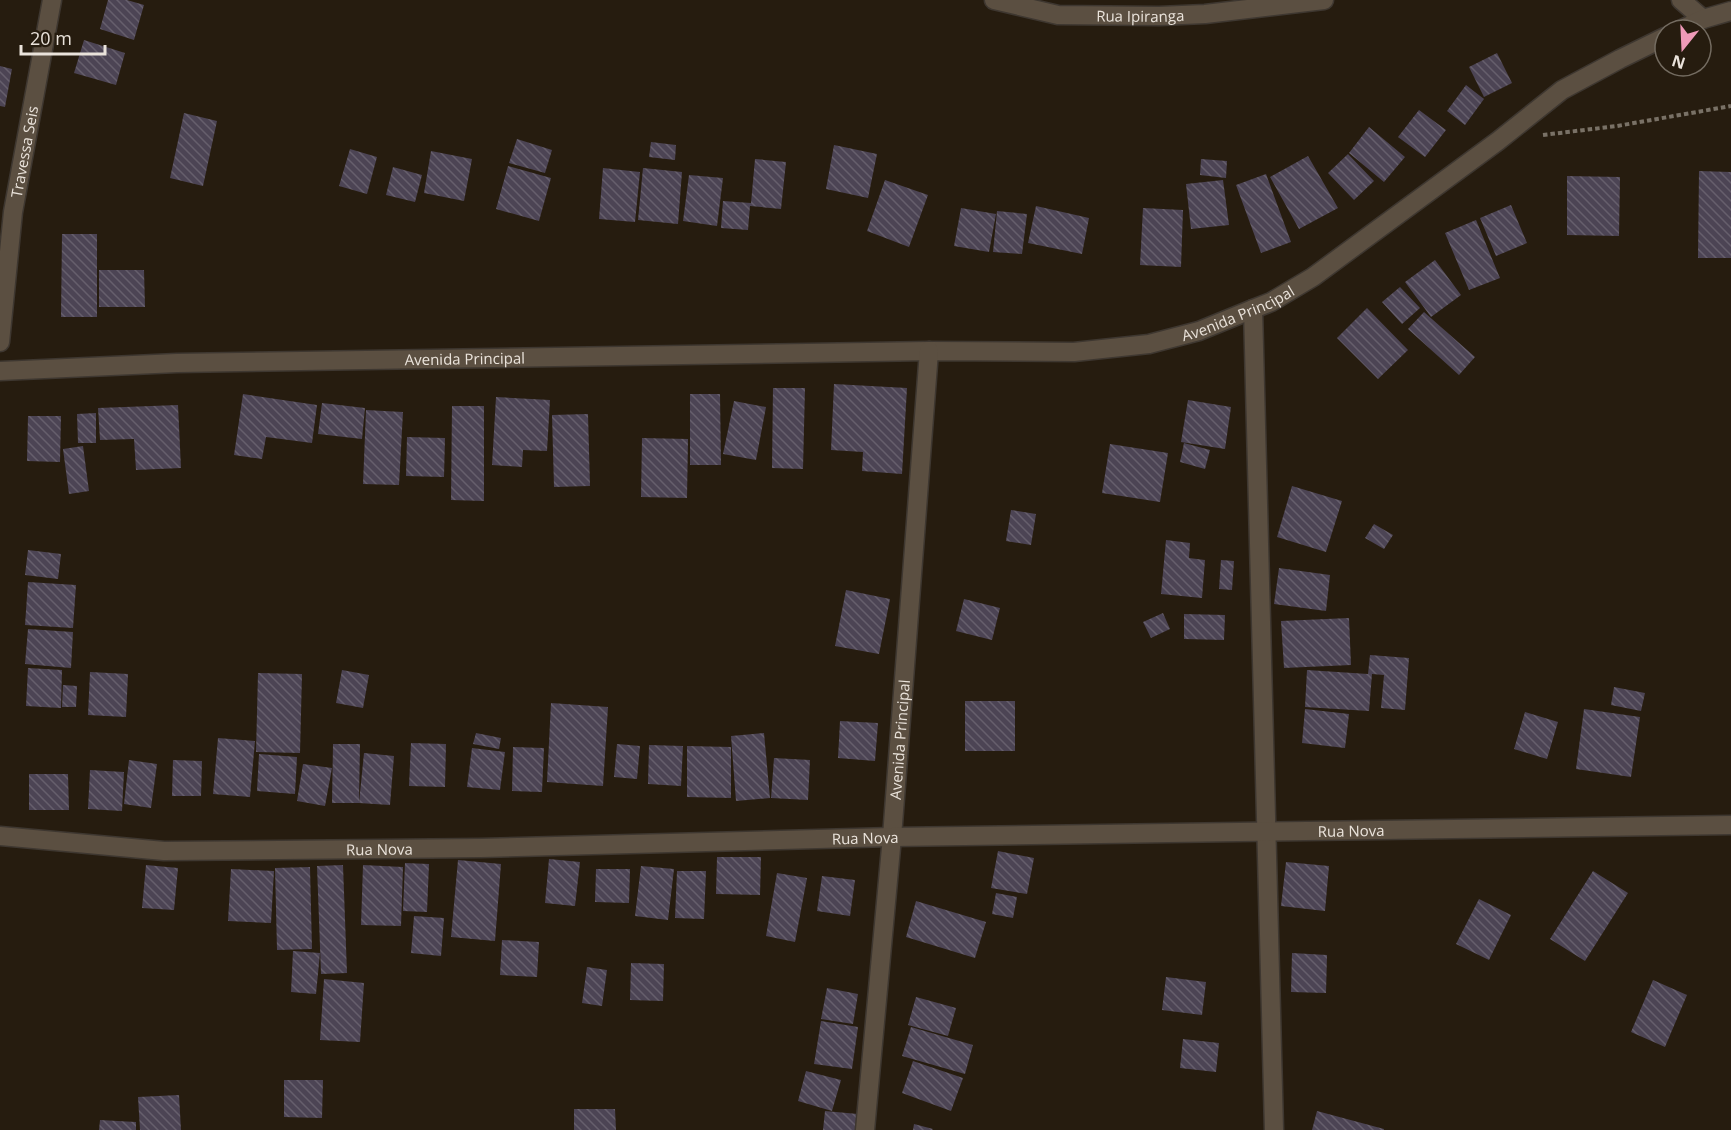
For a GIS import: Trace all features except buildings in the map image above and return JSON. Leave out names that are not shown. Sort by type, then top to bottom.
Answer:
[{"type":"street","name":"Travessa Seis","points":[[0,342],[7,211],[52,0]]},
{"type":"street","name":"Rua Ipiranga","points":[[994,0],[1058,15],[1159,16],[1205,14],[1324,0]]},
{"type":"street","points":[[1681,0],[1702,18]]},
{"type":"street","points":[[1706,18],[1731,11]]},
{"type":"street","name":"Avenida Principal","points":[[0,371],[177,363],[929,351],[1074,352],[1149,344],[1199,331],[1271,302],[1313,277],[1498,141],[1562,90],[1653,43]]},
{"type":"street","points":[[1253,309],[1274,1130]]},
{"type":"street","name":"Avenida Principal","points":[[865,1130],[892,837],[929,351]]},
{"type":"street","name":"Rua Nova","points":[[0,836],[164,851],[481,848],[892,837],[1731,825]]},
{"type":"path","points":[[1498,141],[1617,126],[1731,106]]}]
